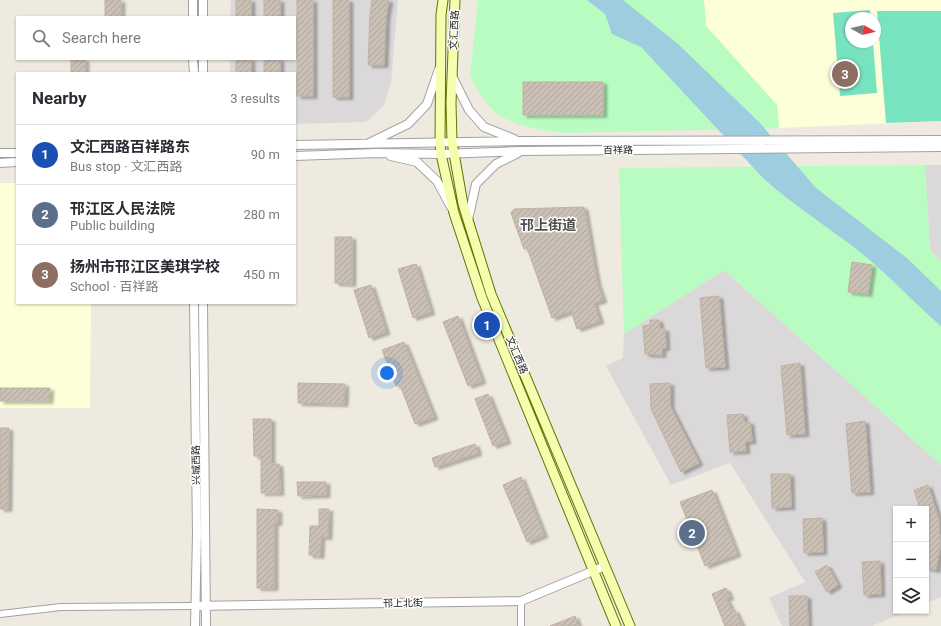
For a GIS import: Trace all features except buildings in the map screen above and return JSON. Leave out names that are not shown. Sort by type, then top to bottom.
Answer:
[{"type":"main road","name":"文汇西路","points":[[443,0],[440,66],[440,143],[441,154],[454,212],[482,298],[616,626]]},
{"type":"main road","name":"文汇西路","points":[[455,0],[452,76],[452,142],[453,153],[468,220],[491,294],[630,626]]},
{"type":"street","points":[[193,0],[193,16]]},
{"type":"street","points":[[203,16],[204,0]]},
{"type":"street","points":[[193,60],[194,72]]},
{"type":"street","points":[[203,60],[203,72]]},
{"type":"street","points":[[367,144],[408,124],[427,104],[440,66]]},
{"type":"street","points":[[452,76],[469,110],[484,127],[519,141]]},
{"type":"street","name":"百祥路","points":[[296,145],[519,141],[941,140]]},
{"type":"street","name":"百祥路","points":[[296,156],[377,153],[441,154],[520,151],[730,148],[941,147]]},
{"type":"street","points":[[468,220],[476,184],[496,164],[520,151]]},
{"type":"street","points":[[0,154],[16,153]]},
{"type":"street","points":[[377,153],[416,162],[437,181],[454,212]]},
{"type":"street","points":[[0,163],[16,162]]},
{"type":"street","name":"兴城西路","points":[[194,304],[197,534],[194,626]]},
{"type":"street","name":"兴城西路","points":[[203,304],[206,626]]},
{"type":"street","name":"邗上北街","points":[[194,606],[521,602],[605,566]]},
{"type":"street","points":[[521,602],[521,626]]},
{"type":"street","points":[[0,614],[60,606],[194,606]]},
{"type":"shaded area","points":[[231,0],[398,0],[391,83],[384,105],[366,122],[296,124],[296,72],[230,72],[230,60],[296,60],[296,16],[230,16]]},
{"type":"shaded area","points":[[704,0],[941,0],[941,121],[779,128],[777,105],[706,26]]},
{"type":"shaded area","points":[[925,165],[941,165],[941,261],[930,250]]},
{"type":"shaded area","points":[[0,183],[16,183],[16,304],[91,304],[90,408],[0,408]]},
{"type":"shaded area","points":[[724,270],[941,465],[941,597],[929,602],[929,506],[893,506],[893,614],[900,614],[872,626],[782,626],[769,598],[805,582],[730,463],[671,485],[606,366],[623,358],[624,334]]},
{"type":"green space","points":[[478,0],[704,0],[706,26],[777,105],[779,128],[564,133],[532,128],[507,119],[496,112],[487,103],[478,91],[470,75]]},
{"type":"green space","points":[[870,10],[870,12],[845,12]]},
{"type":"green space","points":[[941,11],[941,121],[886,123],[880,48],[881,12],[877,12]]},
{"type":"green space","points":[[845,12],[845,48],[873,48],[877,93],[840,96],[833,13]]},
{"type":"green space","points":[[925,165],[930,250],[941,261],[941,465],[724,270],[624,334],[619,168]]},
{"type":"water","points":[[587,0],[623,0],[678,44],[759,122],[816,188],[908,259],[941,291],[941,326],[871,261],[763,178],[641,47],[612,34],[605,14]]},
{"type":"place","name":"扬州市邗江区美琪学校","points":[[845,74]]},
{"type":"place","name":"文汇西路百祥路东","points":[[487,325]]},
{"type":"place","name":"邗江区人民法院","points":[[692,533]]},
{"type":"district","name":"邗上街道","points":[[548,225]]}]
